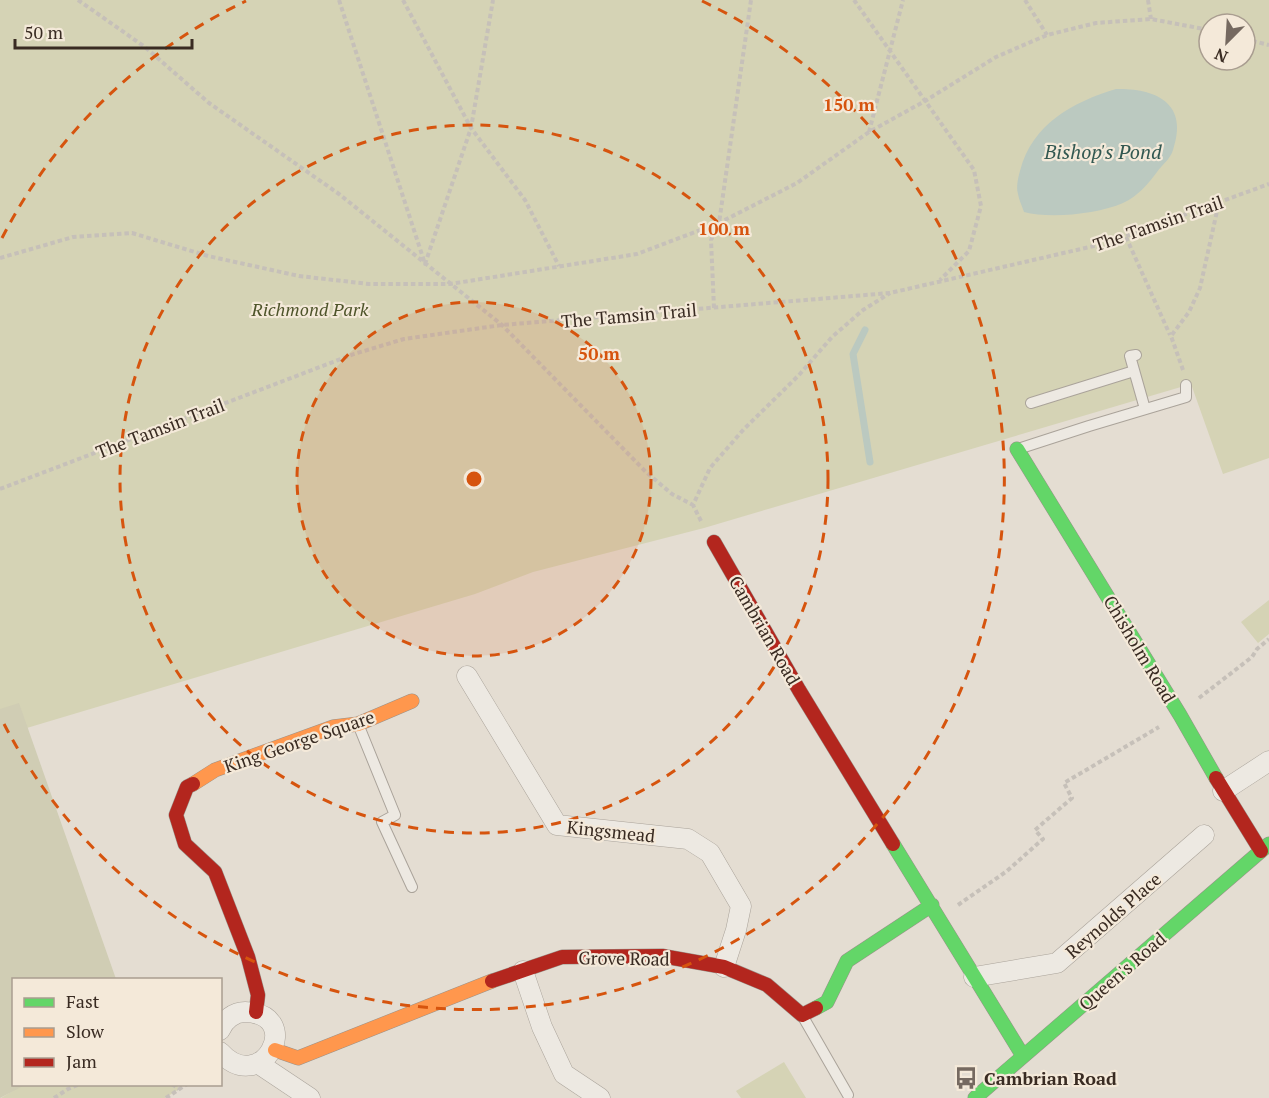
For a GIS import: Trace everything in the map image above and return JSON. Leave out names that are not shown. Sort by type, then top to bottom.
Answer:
[{"type":"street","name":"Chisholm Road","points":[[1017,449],[1180,715],[1223,791],[1265,847]]},
{"type":"street","name":"Cambrian Road","points":[[714,542],[799,690],[1023,1056]]},
{"type":"street","name":"Kingsmead","points":[[467,676],[557,825],[688,839],[710,853],[741,906],[724,967]]},
{"type":"street","name":"King George Square","points":[[256,1012],[258,995],[248,957],[215,872],[185,844],[176,815],[187,787],[215,770],[333,727],[358,724],[412,701]]},
{"type":"street","points":[[1223,791],[1269,761]]},
{"type":"street","name":"Reynolds Place","points":[[974,977],[1058,963],[1204,835]]},
{"type":"street","name":"Queen's Road","points":[[975,1098],[1265,847]]},
{"type":"street","points":[[802,1015],[827,1002],[847,961],[932,905]]},
{"type":"street","name":"Grove Road","points":[[275,1050],[298,1058],[475,987],[562,957],[662,956],[724,967],[767,985],[802,1015]]},
{"type":"street","points":[[523,971],[542,1027],[564,1074],[600,1098]]},
{"type":"street","points":[[222,1028],[232,1016],[241,1012],[256,1012],[268,1020],[274,1028],[276,1038],[275,1050],[270,1059],[262,1065],[245,1069],[236,1067],[222,1054]]},
{"type":"street","points":[[262,1065],[310,1098]]},
{"type":"lane","points":[[1136,355],[1130,356],[1145,409]]},
{"type":"lane","points":[[1031,403],[1134,371]]},
{"type":"lane","points":[[1017,449],[1186,398],[1186,385]]},
{"type":"lane","points":[[358,724],[395,815],[382,822],[412,887]]},
{"type":"lane","points":[[802,1015],[848,1095]]},
{"type":"path","points":[[78,0],[145,46],[209,103],[339,194],[502,325],[646,472],[672,494],[693,505],[714,542]]},
{"type":"path","points":[[339,0],[425,264]]},
{"type":"path","points":[[403,0],[471,128],[525,200],[559,267]]},
{"type":"path","points":[[425,264],[471,128],[492,0]]},
{"type":"path","points":[[714,308],[711,240],[719,223],[751,0]]},
{"type":"path","points":[[854,0],[974,170],[981,206],[969,252],[940,280]]},
{"type":"path","points":[[869,132],[903,0]]},
{"type":"path","points":[[1025,0],[1047,35]]},
{"type":"path","points":[[1148,0],[1151,18]]},
{"type":"path","points":[[0,258],[73,237],[132,233],[208,256],[299,276],[369,284],[450,284],[637,254],[719,223],[797,183],[869,132],[996,57],[1047,35],[1096,23],[1151,18],[1197,28]]},
{"type":"path","name":"The Tamsin Trail","points":[[0,489],[354,354],[404,339],[502,325],[890,293],[1107,243],[1269,184]]},
{"type":"path","points":[[1171,336],[1189,312],[1200,288],[1219,202]]},
{"type":"path","points":[[1126,237],[1181,360],[1186,385]]},
{"type":"path","points":[[693,505],[710,468],[744,429],[799,375],[832,337],[863,310],[890,293]]},
{"type":"path","points":[[940,918],[1007,870],[1043,839],[1035,830],[1072,798],[1064,783],[1180,715],[1203,694],[1252,657],[1257,649],[1269,639]]},
{"type":"path","points":[[54,1098],[75,1086]]},
{"type":"path","points":[[175,1086],[179,1089]]},
{"type":"path","points":[[166,1098],[184,1086]]},
{"type":"green space","name":"Richmond Park","points":[[0,0],[1269,0],[1269,458],[1223,474],[1191,384],[704,528],[533,572],[475,594],[0,736]]},
{"type":"green space","points":[[1269,600],[1269,634],[1258,643],[1241,622]]},
{"type":"green space","points":[[784,1062],[806,1098],[741,1098],[736,1091]]},
{"type":"green space","points":[[21,1086],[177,1086],[179,1089],[165,1098],[1,1098]]},
{"type":"shaded area","points":[[19,703],[116,978],[12,978],[12,1086],[23,1086],[0,1098],[0,709]]},
{"type":"water","name":"Bishop's Pond","points":[[1116,89],[1131,89],[1156,96],[1173,110],[1177,121],[1177,134],[1168,159],[1138,193],[1113,207],[1088,213],[1060,215],[1024,212],[1018,196],[1017,182],[1034,140],[1056,117],[1070,108]]},
{"type":"waterway","points":[[865,330],[853,354],[870,462]]},
{"type":"traffic: fast","points":[[1017,449],[1180,715],[1216,778]]},
{"type":"traffic: fast","points":[[893,844],[1023,1056]]},
{"type":"traffic: fast","points":[[975,1098],[1269,844]]},
{"type":"traffic: fast","points":[[816,1008],[827,1002],[847,961],[932,905]]},
{"type":"traffic: slow","points":[[193,784],[215,770],[333,727],[358,724],[412,701]]},
{"type":"traffic: slow","points":[[275,1050],[298,1058],[492,981]]},
{"type":"traffic: jam","points":[[714,542],[799,690],[893,844]]},
{"type":"traffic: jam","points":[[1216,778],[1261,851]]},
{"type":"traffic: jam","points":[[193,784],[187,787],[176,815],[185,844],[215,872],[248,957],[258,995],[256,1012]]},
{"type":"traffic: jam","points":[[492,981],[562,957],[662,956],[724,967],[767,985],[802,1015],[816,1008]]},
{"type":"place","name":"Cambrian Road","points":[[966,1078]]}]
